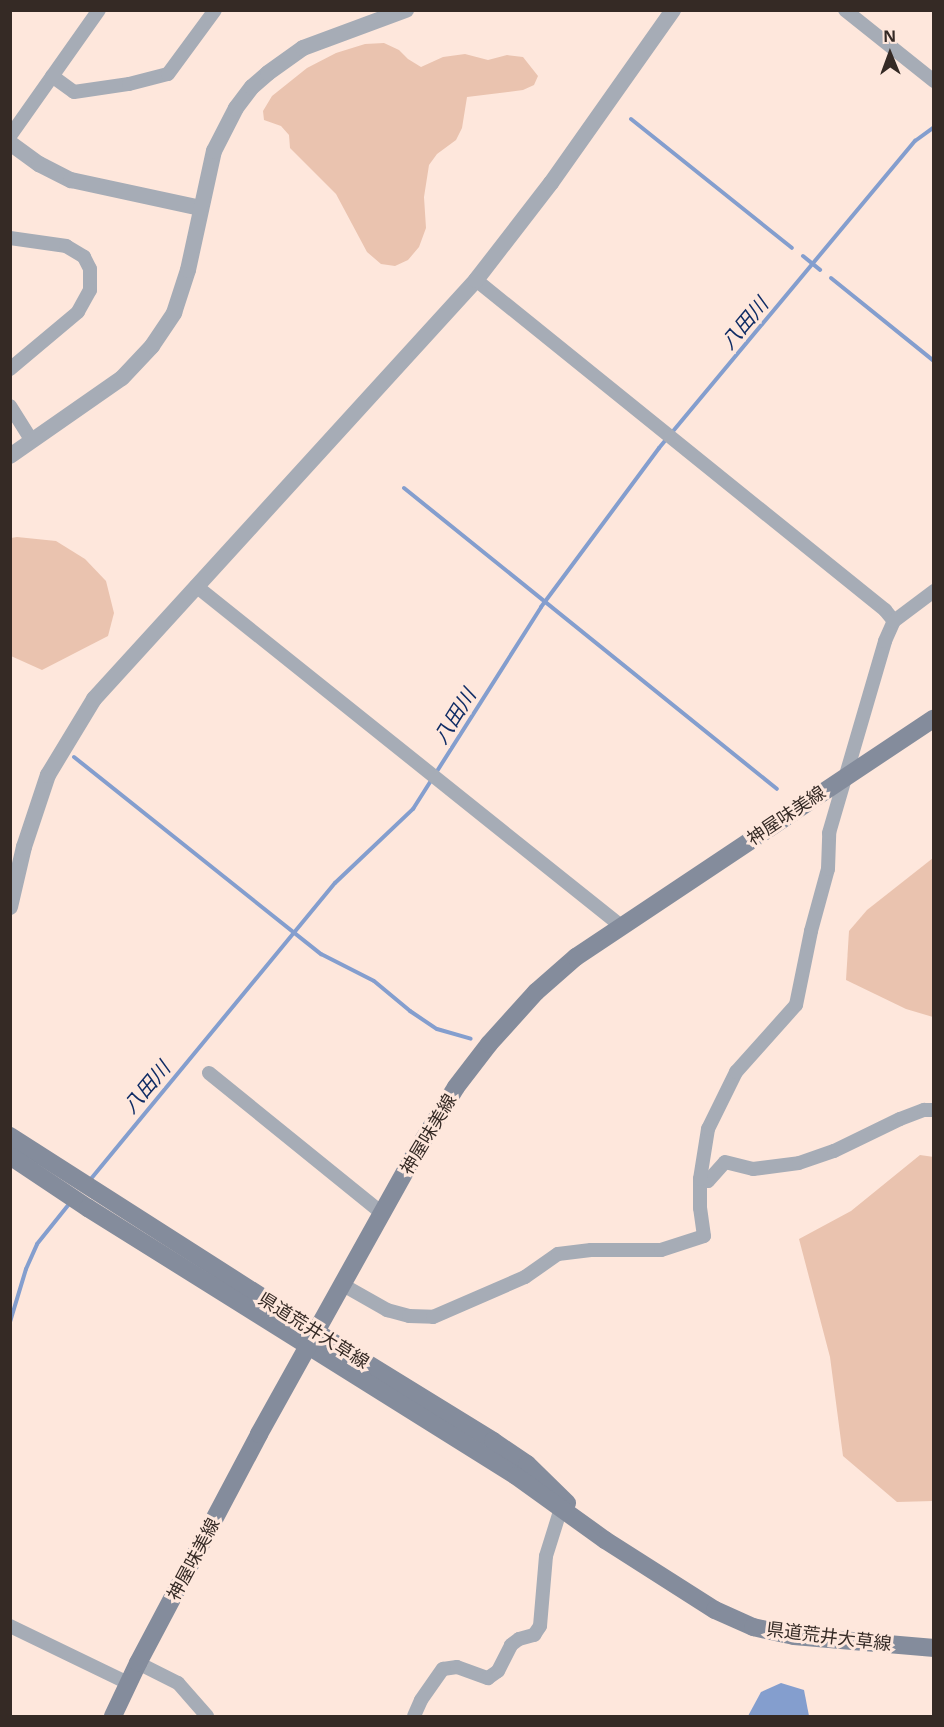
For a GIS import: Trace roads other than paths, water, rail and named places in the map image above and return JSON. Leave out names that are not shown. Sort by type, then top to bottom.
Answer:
[{"type":"main road","name":"神屋味美線","points":[[113,1716],[138,1662],[312,1338],[419,1147],[456,1087],[489,1044],[536,992],[576,957],[933,717]]},
{"type":"main road","name":"県道荒井大草線","points":[[10,1136],[101,1193],[605,1540],[715,1610],[753,1627],[794,1636],[933,1648]]},
{"type":"main road","name":"県道荒井大草線","points":[[10,1156],[88,1208],[527,1464],[605,1540]]},
{"type":"street","points":[[10,136],[99,10]]},
{"type":"street","points":[[52,76],[74,92],[129,84],[168,74],[215,10]]},
{"type":"street","points":[[10,456],[122,378],[152,346],[174,313],[188,270],[214,151],[222,131],[252,87],[283,61],[303,48],[385,14],[406,10]]},
{"type":"street","points":[[10,907],[35,809],[48,775],[94,699],[476,280],[551,183],[673,10]]},
{"type":"street","points":[[845,10],[933,81]]},
{"type":"street","points":[[10,143],[39,164],[71,180],[200,208]]},
{"type":"street","points":[[10,238],[66,246],[84,257],[90,269],[90,290],[78,312],[10,369]]},
{"type":"street","points":[[476,280],[885,610],[894,621]]},
{"type":"street","points":[[10,406],[32,441]]},
{"type":"street","points":[[196,586],[621,926]]},
{"type":"street","points":[[343,1285],[387,1310],[409,1316],[433,1317],[525,1277],[558,1254],[591,1250],[661,1250],[704,1236],[700,1208],[700,1179],[708,1129],[736,1072],[796,1005],[811,931],[828,869],[829,833],[885,641],[894,621],[933,591]]},
{"type":"street","points":[[209,1072],[382,1214]]},
{"type":"street","points":[[700,1179],[708,1181],[725,1162],[753,1169],[799,1163],[834,1151],[900,1119],[924,1110],[933,1110]]},
{"type":"street","points":[[414,1716],[421,1700],[443,1669],[457,1666],[488,1678],[498,1671],[511,1645],[519,1639],[534,1635],[540,1626],[546,1556],[561,1508]]},
{"type":"street","points":[[10,1626],[128,1683]]},
{"type":"street","points":[[138,1662],[178,1683],[207,1716]]},
{"type":"water","points":[[781,1683],[804,1690],[809,1716],[748,1716],[761,1692]]},
{"type":"waterway","points":[[631,119],[792,248]]},
{"type":"waterway","name":"八田川","points":[[90,1180],[335,883],[413,809],[541,607],[659,448],[915,141],[934,127]]},
{"type":"waterway","name":"八田川","points":[[803,256],[820,270]]},
{"type":"waterway","points":[[831,278],[934,361]]},
{"type":"waterway","points":[[404,488],[777,789]]},
{"type":"waterway","points":[[74,757],[321,954],[374,981],[410,1011],[437,1029],[471,1039]]},
{"type":"waterway","name":"八田川","points":[[10,1322],[26,1269],[37,1244],[69,1204]]}]
